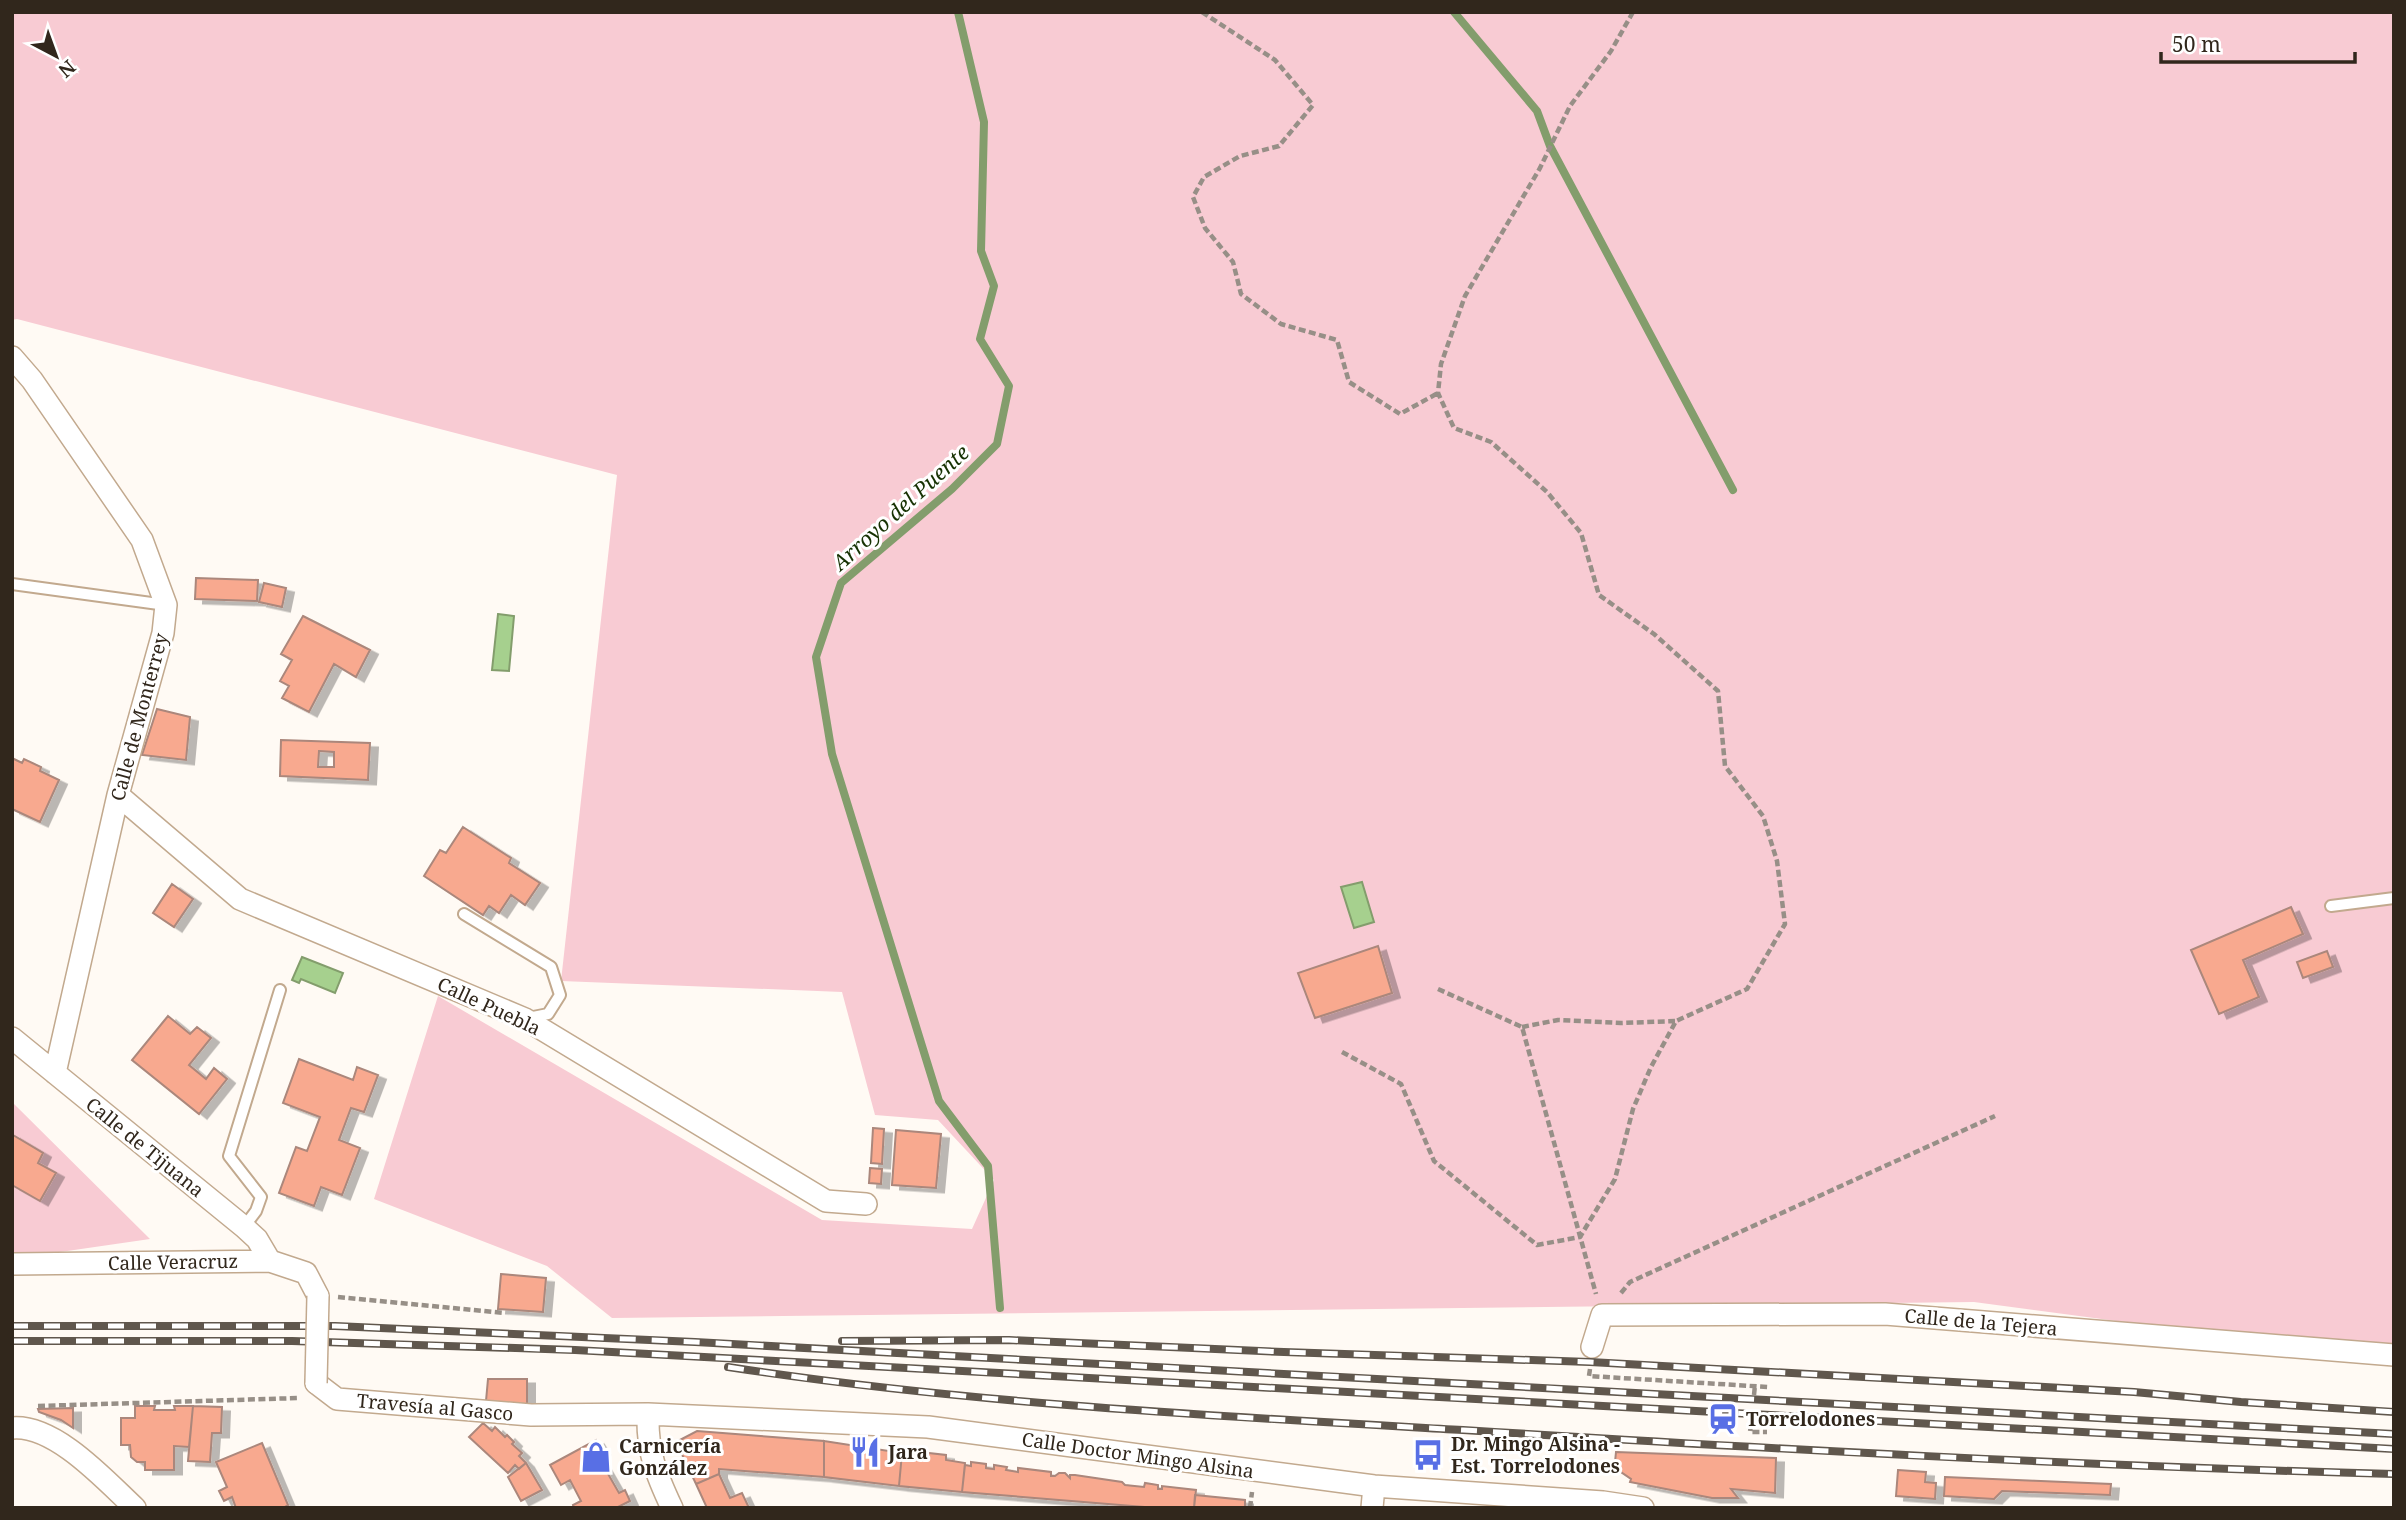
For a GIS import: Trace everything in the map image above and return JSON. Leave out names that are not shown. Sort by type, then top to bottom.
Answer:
[{"type":"street","name":"Calle de Monterrey","points":[[12,358],[32,380],[142,540],[166,605],[163,633],[118,795],[55,1073]]},
{"type":"street","name":"Calle Puebla","points":[[118,795],[240,899],[525,1019],[826,1201],[866,1204]]},
{"type":"street","name":"Calle de Tijuana","points":[[12,1038],[244,1227],[257,1239],[270,1261]]},
{"type":"street","name":"Calle Veracruz","points":[[12,1264],[270,1261],[306,1273],[318,1296]]},
{"type":"street","points":[[316,1383],[318,1296]]},
{"type":"street","name":"Calle de la Tejera","points":[[1602,1315],[1885,1314],[2394,1355]]},
{"type":"street","points":[[1592,1347],[1602,1315]]},
{"type":"street","name":"Travesía al Gasco","points":[[316,1383],[337,1399],[531,1415],[648,1414]]},
{"type":"street","points":[[648,1414],[647,1439],[653,1467],[672,1508]]},
{"type":"street","name":"Calle Doctor Mingo Alsina","points":[[648,1414],[928,1427],[1373,1497],[1603,1502],[1633,1507]]},
{"type":"street","points":[[16,1427],[47,1436],[77,1454],[135,1508]]},
{"type":"lane","points":[[12,584],[166,605]]},
{"type":"lane","points":[[2332,906],[2394,898]]},
{"type":"lane","points":[[464,914],[551,967],[560,995],[548,1014],[525,1019]]},
{"type":"lane","points":[[244,1227],[256,1211],[261,1197],[229,1156],[280,990]]},
{"type":"path","points":[[1202,12],[1275,60],[1313,105],[1279,146],[1240,156],[1204,177],[1193,197],[1205,228],[1233,262],[1241,294],[1281,324],[1337,340],[1349,382],[1400,414],[1438,393]]},
{"type":"path","points":[[1438,989],[1522,1027],[1558,1020],[1621,1023],[1676,1021],[1747,989],[1785,924],[1777,861],[1763,816],[1725,766],[1718,691],[1654,634],[1599,595],[1581,533],[1547,492],[1491,442],[1454,428],[1438,393],[1441,364],[1465,296],[1540,167],[1570,106],[1611,51],[1633,12]]},
{"type":"path","points":[[1342,1052],[1401,1084],[1434,1161],[1537,1245],[1580,1237],[1615,1179],[1633,1109],[1651,1067],[1676,1021]]},
{"type":"path","points":[[1522,1027],[1602,1315]]},
{"type":"path","points":[[1602,1315],[1630,1282],[1995,1116]]},
{"type":"path","points":[[318,1296],[504,1313]]},
{"type":"path","points":[[1589,1376],[1768,1387]]},
{"type":"path","points":[[16,1427],[28,1407],[302,1398],[316,1383]]},
{"type":"path","points":[[1754,1395],[1755,1385]]},
{"type":"path","points":[[1751,1424],[1750,1432],[1767,1432]]},
{"type":"shaded area","points":[[12,12],[2394,12],[2394,1358],[1974,1302],[612,1318],[547,1266],[374,1199],[438,996],[822,1220],[972,1229],[994,1180],[938,1120],[875,1115],[842,992],[561,981],[617,475],[17,319],[12,320]]},
{"type":"shaded area","points":[[498,614],[514,616],[509,671],[492,670]]},
{"type":"shaded area","points":[[1362,882],[1374,922],[1354,928],[1341,887]]},
{"type":"shaded area","points":[[302,957],[343,973],[335,993],[301,979],[299,983],[292,980]]},
{"type":"shaded area","points":[[12,1102],[150,1239],[12,1259]]},
{"type":"building","points":[[196,578],[258,580],[257,601],[195,599]]},
{"type":"building","points":[[264,583],[286,588],[282,607],[259,602]]},
{"type":"building","points":[[303,616],[370,650],[356,677],[334,664],[309,712],[282,698],[289,686],[280,681],[292,660],[281,654]]},
{"type":"building","points":[[157,709],[190,717],[186,760],[142,755]]},
{"type":"building","points":[[281,740],[370,743],[368,780],[280,776]],"holes":[[[319,751],[334,752],[334,767],[318,767]]]},
{"type":"building","points":[[12,758],[22,763],[24,759],[59,780],[40,822],[12,809]]},
{"type":"building","points":[[463,827],[511,858],[509,863],[540,883],[525,905],[511,895],[499,913],[489,906],[483,915],[424,876],[440,850],[446,853]]},
{"type":"building","points":[[172,884],[193,899],[174,927],[153,913]]},
{"type":"building","points":[[2291,907],[2303,934],[2243,960],[2259,997],[2219,1014],[2191,950]]},
{"type":"building","points":[[1378,946],[1392,993],[1315,1018],[1298,973]]},
{"type":"building","points":[[2327,951],[2333,967],[2303,978],[2297,962]]},
{"type":"building","points":[[168,1016],[190,1034],[197,1027],[211,1038],[189,1065],[206,1079],[214,1068],[227,1079],[199,1114],[132,1060]]},
{"type":"building","points":[[299,1059],[353,1080],[357,1067],[378,1075],[364,1112],[351,1108],[339,1140],[360,1148],[342,1195],[321,1187],[314,1206],[279,1193],[296,1147],[307,1151],[320,1117],[283,1103]]},
{"type":"building","points":[[873,1128],[884,1129],[882,1164],[871,1163]]},
{"type":"building","points":[[896,1130],[941,1134],[936,1188],[892,1185]]},
{"type":"building","points":[[13,1135],[43,1153],[38,1163],[56,1173],[40,1201],[12,1185]]},
{"type":"building","points":[[870,1168],[882,1169],[881,1184],[869,1183]]},
{"type":"building","points":[[501,1274],[546,1278],[543,1312],[498,1309]]},
{"type":"building","points":[[488,1379],[527,1379],[527,1405],[489,1405],[489,1401],[486,1401]]},
{"type":"building","points":[[135,1406],[175,1410],[174,1406],[193,1406],[189,1447],[174,1446],[174,1470],[145,1470],[145,1462],[137,1462],[131,1457],[130,1445],[121,1445],[121,1418],[135,1418]]},
{"type":"building","points":[[193,1406],[222,1407],[221,1433],[212,1433],[210,1462],[188,1461]]},
{"type":"building","points":[[73,1408],[73,1428],[61,1420],[39,1412],[38,1409]]},
{"type":"building","points":[[483,1423],[492,1431],[495,1427],[505,1437],[507,1435],[522,1453],[519,1456],[526,1463],[519,1469],[515,1465],[508,1473],[469,1437]]},
{"type":"building","points":[[697,1431],[824,1441],[824,1477],[719,1469],[719,1474],[696,1484],[676,1442]]},
{"type":"building","points":[[596,1440],[602,1450],[596,1453],[619,1493],[625,1490],[630,1501],[616,1508],[574,1508],[573,1505],[581,1501],[570,1480],[561,1485],[550,1465]]},
{"type":"building","points":[[824,1441],[902,1453],[899,1486],[824,1477]]},
{"type":"building","points":[[262,1443],[288,1505],[283,1508],[236,1508],[232,1497],[224,1501],[219,1491],[227,1487],[216,1462]]},
{"type":"building","points":[[920,1452],[946,1455],[946,1460],[965,1463],[962,1492],[899,1486],[902,1453],[920,1456]]},
{"type":"building","name":"Torrelodones","points":[[1616,1452],[1776,1458],[1775,1493],[1731,1489],[1738,1498],[1712,1498],[1630,1482],[1631,1479],[1618,1470]]},
{"type":"building","points":[[971,1462],[986,1464],[986,1468],[994,1469],[994,1465],[1018,1472],[1018,1468],[1051,1472],[1051,1476],[1065,1473],[1070,1478],[1070,1475],[1075,1475],[1122,1482],[1125,1485],[1144,1487],[1145,1483],[1158,1485],[1158,1489],[1162,1489],[1162,1486],[1196,1490],[1194,1508],[1157,1508],[962,1492],[965,1465],[971,1466]]},
{"type":"building","points":[[526,1463],[542,1490],[521,1501],[508,1477]]},
{"type":"building","points":[[1898,1470],[1926,1472],[1925,1482],[1936,1483],[1935,1499],[1896,1496]]},
{"type":"building","points":[[719,1474],[730,1498],[742,1493],[749,1508],[707,1508],[696,1484]]},
{"type":"building","points":[[1945,1477],[2111,1484],[2110,1495],[2002,1491],[1994,1499],[1944,1496]]},
{"type":"building","points":[[1195,1495],[1245,1500],[1245,1508],[1194,1508]]},
{"type":"waterway","name":"Arroyo del Puente","points":[[958,12],[984,122],[981,251],[994,286],[980,339],[1009,386],[997,444],[952,489],[841,583],[816,657],[832,754],[939,1101],[988,1166],[1000,1308]]},
{"type":"waterway","points":[[1454,12],[1537,111],[1550,146],[1733,490]]},
{"type":"railway","points":[[12,1326],[335,1326],[695,1342],[2394,1434]]},
{"type":"railway","points":[[842,1341],[1009,1340],[1590,1362],[2134,1392],[2394,1412]]},
{"type":"railway","points":[[12,1341],[292,1341],[575,1350],[2394,1449]]},
{"type":"railway","points":[[728,1367],[1002,1400],[1186,1414],[1928,1456],[2394,1474]]},
{"type":"place","name":"Torrelodones","points":[[1723,1419]]},
{"type":"place","name":"Jara","points":[[865,1452]]},
{"type":"place","name":"Dr. Mingo Alsina - Est. Torrelodones","points":[[1428,1455]]},
{"type":"place","name":"Carnicería González","points":[[596,1457]]}]
